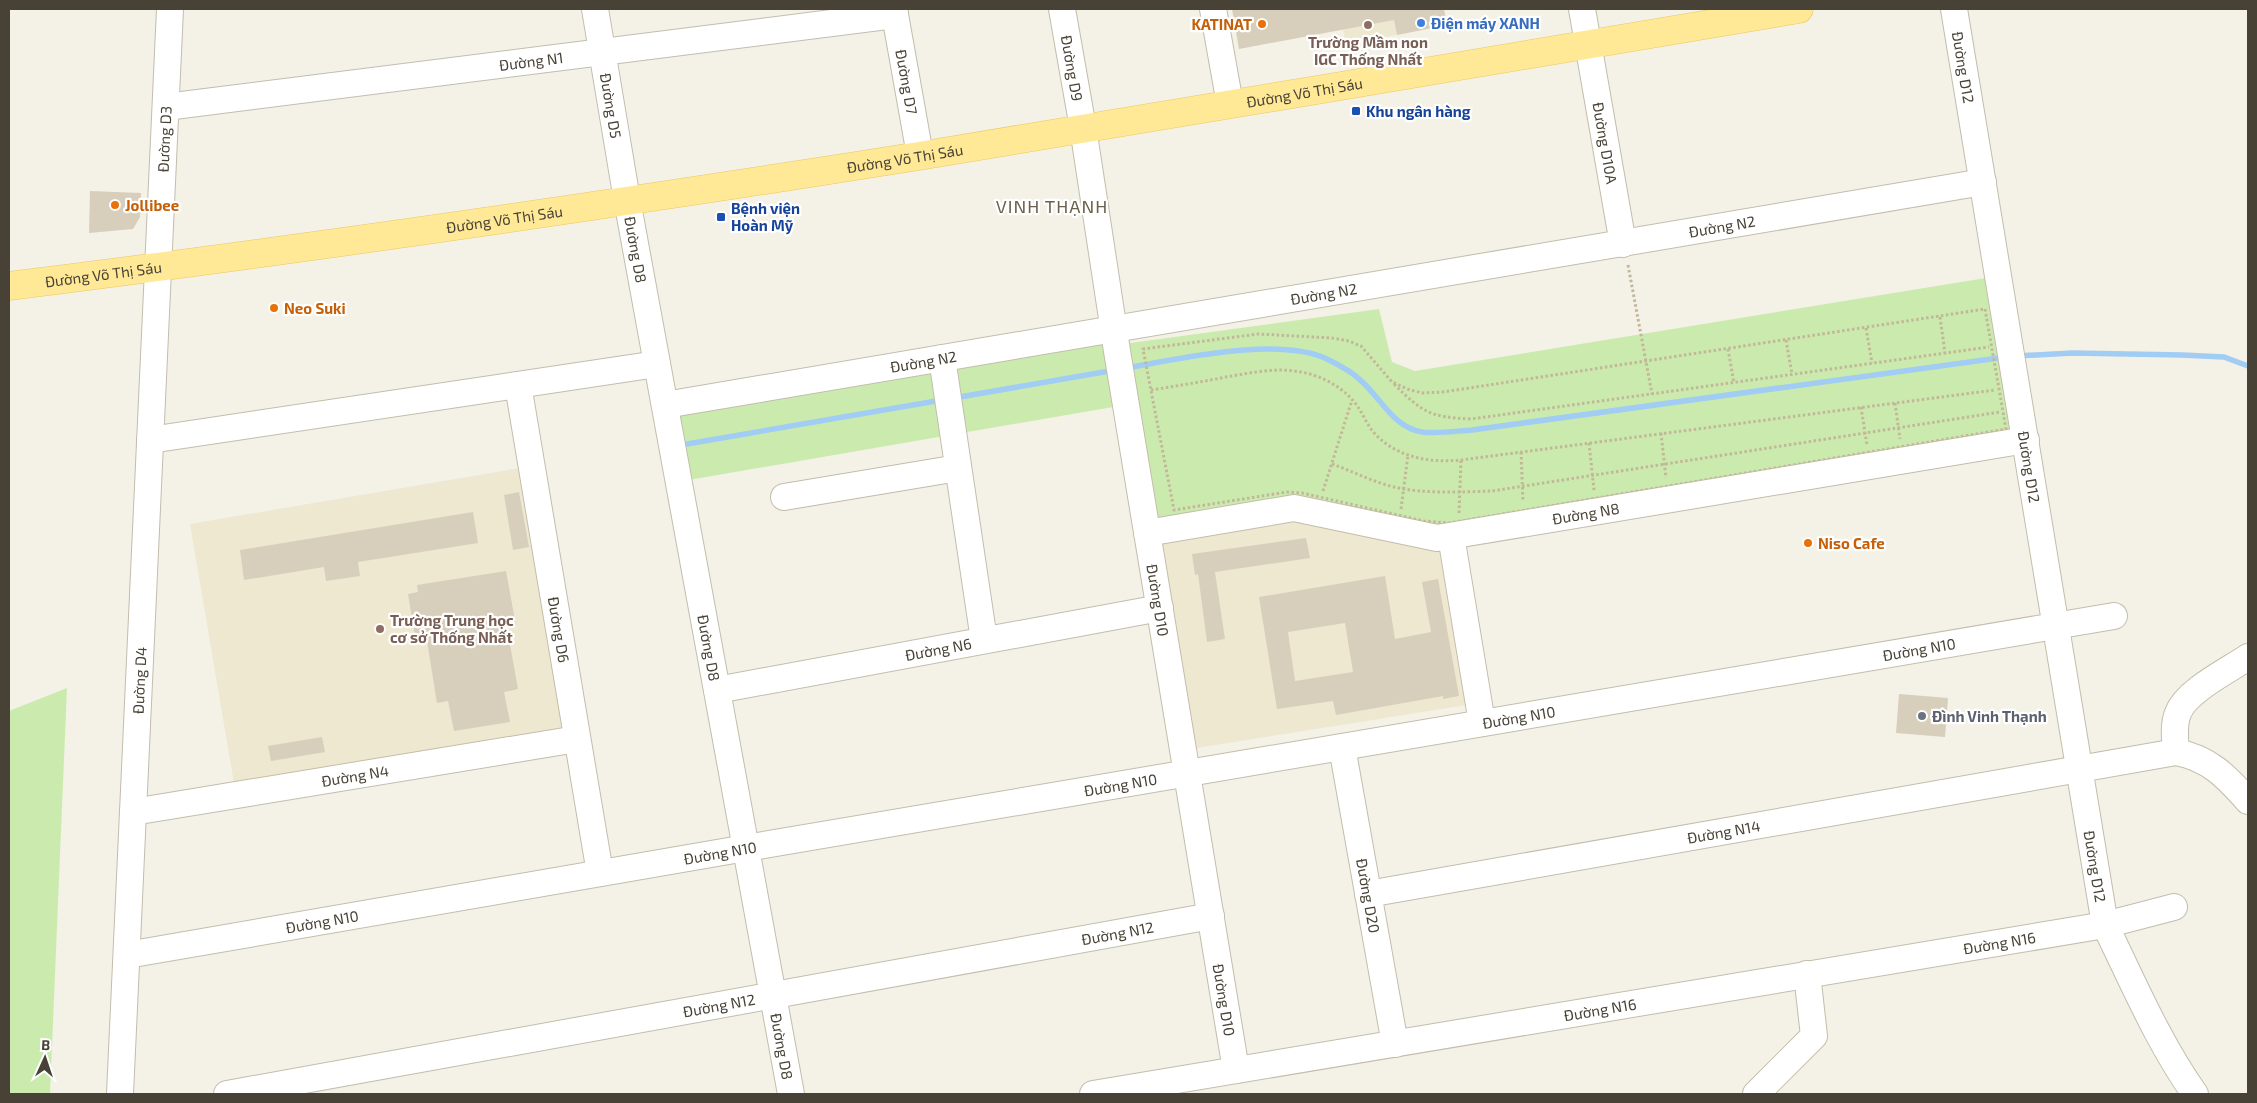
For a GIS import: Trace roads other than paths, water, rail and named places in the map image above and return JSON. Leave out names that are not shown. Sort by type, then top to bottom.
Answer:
[{"type":"main road","name":"Đường Võ Thị Sáu","points":[[9,286],[158,268],[627,200],[920,155],[1799,9]]},
{"type":"street","name":"Đường D3","points":[[158,268],[170,9]]},
{"type":"street","name":"Đường D5","points":[[595,9],[627,200]]},
{"type":"street","name":"Đường D9","points":[[1062,9],[1083,128]]},
{"type":"street","points":[[1213,9],[1230,104]]},
{"type":"street","name":"Đường D10A","points":[[1582,9],[1623,244]]},
{"type":"street","name":"Đường D12","points":[[1954,9],[1983,182],[2001,345],[2008,389],[2056,626],[2105,924],[2153,1024],[2180,1073],[2195,1094]]},
{"type":"street","name":"Đường N1","points":[[166,107],[602,52],[895,12]]},
{"type":"street","name":"Đường D7","points":[[895,12],[920,155]]},
{"type":"street","name":"Đường D10","points":[[1083,128],[1115,340],[1236,1070]]},
{"type":"street","name":"Đường N2","points":[[665,405],[942,358],[1115,340],[1623,244],[1983,182]]},
{"type":"street","name":"Đường D8","points":[[627,200],[792,1094]]},
{"type":"street","name":"Đường D4","points":[[120,1094],[158,268]]},
{"type":"street","points":[[942,358],[984,640]]},
{"type":"street","points":[[150,440],[657,364]]},
{"type":"street","name":"Đường D6","points":[[518,385],[600,873]]},
{"type":"street","name":"Đường N8","points":[[1147,533],[1294,508],[1437,538],[1455,529],[2016,435]]},
{"type":"street","points":[[784,497],[958,468]]},
{"type":"street","points":[[1455,529],[1482,723]]},
{"type":"street","name":"Đường N6","points":[[717,690],[1160,608]]},
{"type":"street","name":"Đường N10","points":[[127,955],[2114,616]]},
{"type":"street","points":[[2248,657],[2182,704],[2175,725],[2176,752],[2190,755],[2218,769],[2248,801]]},
{"type":"street","name":"Đường N4","points":[[133,812],[578,739]]},
{"type":"street","name":"Đường D20","points":[[1342,747],[1395,1044]]},
{"type":"street","name":"Đường N14","points":[[1368,894],[2176,752]]},
{"type":"street","name":"Đường N16","points":[[1094,1094],[2105,924],[2174,908]]},
{"type":"street","name":"Đường N12","points":[[227,1094],[1211,916]]},
{"type":"street","points":[[1756,1094],[1814,1036],[1807,974]]},
{"type":"waterway","points":[[1126,368],[1200,355],[1256,349],[1282,349],[1306,352],[1327,359],[1352,373],[1367,386],[1394,418],[1402,424],[1422,432],[1434,433],[1472,430],[2006,357]]},
{"type":"waterway","points":[[2017,356],[2072,353],[2182,355],[2224,357],[2248,366]]},
{"type":"waterway","points":[[954,398],[1115,370]]},
{"type":"waterway","points":[[687,444],[942,400]]},
{"type":"place","name":"Điện máy XANH","points":[[1421,23]]},
{"type":"place","name":"KATINAT","points":[[1262,24]]},
{"type":"place","name":"Trường Mầm non IGC Thống Nhất","points":[[1368,25]]},
{"type":"place","name":"Khu ngân hàng","points":[[1356,111]]},
{"type":"place","name":"Jollibee","points":[[115,205]]},
{"type":"place","name":"Bệnh viện Hoàn Mỹ","points":[[721,217]]},
{"type":"place","name":"Neo Suki","points":[[274,308]]},
{"type":"place","name":"Niso Cafe","points":[[1808,543]]},
{"type":"place","name":"Trường Trung học cơ sở Thống Nhất","points":[[380,629]]},
{"type":"place","name":"Đình Vinh Thạnh","points":[[1922,716]]},
{"type":"district","name":"VINH THẠNH","points":[[1052,206]]}]
